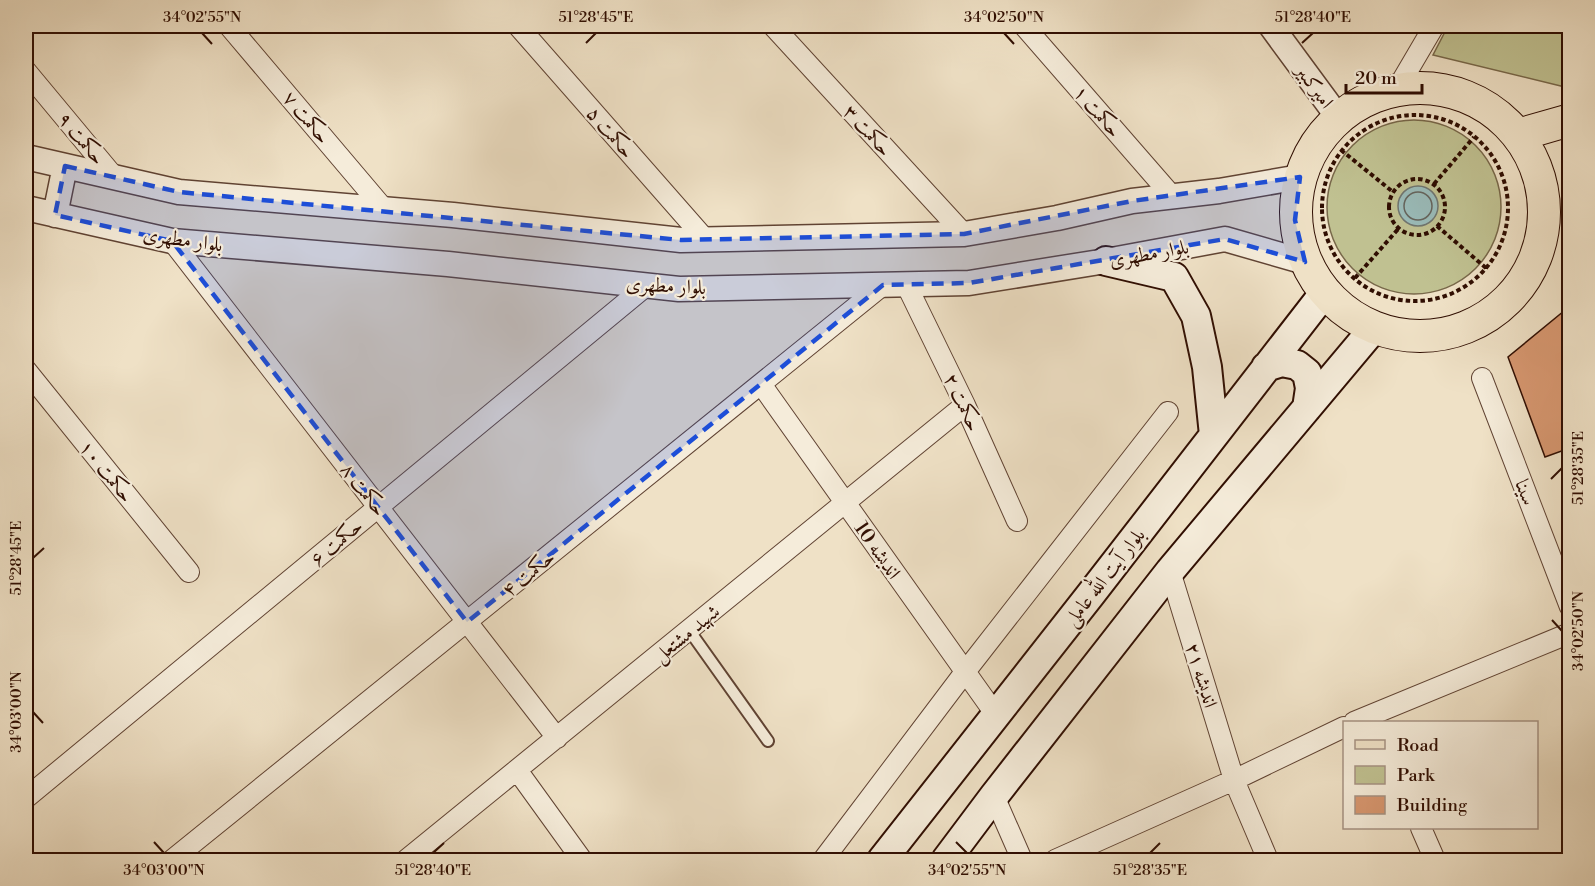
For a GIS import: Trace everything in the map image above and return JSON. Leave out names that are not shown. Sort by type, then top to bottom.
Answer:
[{"type":"main road","points":[[1431,87],[1464,95],[1494,111],[1518,135],[1534,162],[1543,192],[1557,216],[1515,293],[1486,318],[1450,333],[1412,336],[1374,328],[1347,313],[1325,292],[1305,262],[1295,220],[1300,177],[1314,144],[1338,117],[1366,99],[1397,89],[1431,87]]},
{"type":"main road","points":[[1518,135],[1569,120]]},
{"type":"main road","points":[[1106,261],[1174,276],[1196,316],[1207,367],[1214,435]]},
{"type":"main road","name":"بلوار آیت‌ الله عاملی","points":[[882,861],[1325,292]]},
{"type":"main road","points":[[946,861],[1170,571],[1374,328]]},
{"type":"main road","points":[[1266,367],[1282,362],[1297,364],[1307,374],[1310,388],[1307,408]]},
{"type":"street","name":"حکمت ۷","points":[[229,26],[384,209]]},
{"type":"street","name":"حکمت ۵","points":[[518,26],[705,239]]},
{"type":"street","name":"حکمت ۳","points":[[773,26],[963,234]]},
{"type":"street","name":"حکمت ۱","points":[[1024,26],[1172,196]]},
{"type":"street","name":"امیرکبیر","points":[[1271,26],[1338,117]]},
{"type":"street","points":[[1397,89],[1434,26]]},
{"type":"street","name":"حکمت ۹","points":[[26,71],[116,177]]},
{"type":"street","points":[[26,158],[179,192],[453,215],[681,240],[963,234],[1057,218],[1132,201],[1300,177]]},
{"type":"street","points":[[55,214],[65,166]]},
{"type":"street","name":"بلوار مطهری","points":[[26,208],[172,241],[448,264],[679,289],[969,283],[1226,239],[1305,262]]},
{"type":"street","name":"حکمت ۸","points":[[172,241],[557,738]]},
{"type":"street","name":"حکمت ۴","points":[[172,861],[761,384],[895,285]]},
{"type":"street","name":"حکمت ۲","points":[[895,285],[965,405],[1017,521]]},
{"type":"street","name":"حکمت ۶","points":[[26,798],[646,286]]},
{"type":"street","name":"حکمت ۱۰","points":[[26,370],[189,572]]},
{"type":"street","name":"سینا","points":[[1482,378],[1569,607]]},
{"type":"street","name":"اندیشه 10","points":[[761,384],[996,715]]},
{"type":"street","name":"شهید مشتعل","points":[[406,861],[965,405]]},
{"type":"street","points":[[823,861],[965,672],[1168,412]]},
{"type":"street","name":"اندیشه ۲۱","points":[[1170,571],[1234,780],[1268,861]]},
{"type":"street","points":[[1367,720],[1569,633]]},
{"type":"street","points":[[1055,861],[1234,780],[1343,727]]},
{"type":"street","points":[[517,770],[582,861]]},
{"type":"street","points":[[994,796],[1022,861]]},
{"type":"street","points":[[1420,829],[1435,861]]},
{"type":"lane","points":[[689,630],[768,741]]},
{"type":"path","points":[[1404,115],[1430,116],[1452,122],[1474,136],[1488,150],[1500,169],[1506,190],[1508,213],[1504,235],[1495,256],[1481,274],[1463,288],[1442,297],[1420,301],[1394,298],[1370,289],[1349,273],[1333,253],[1323,220],[1322,202],[1327,177],[1338,153],[1356,134],[1379,121],[1404,115]]},
{"type":"path","points":[[1434,184],[1474,136]]},
{"type":"path","points":[[1341,150],[1393,192]]},
{"type":"path","points":[[1413,179],[1423,179],[1434,184],[1439,188],[1445,205],[1441,222],[1427,233],[1419,235],[1410,234],[1399,228],[1390,215],[1389,205],[1396,188],[1413,179]]},
{"type":"path","points":[[1437,226],[1486,268]]},
{"type":"path","points":[[1355,278],[1399,228]]},
{"type":"highlighted area","points":[[65,166],[179,192],[681,240],[964,234],[1132,201],[1300,177],[1295,220],[1305,262],[1225,239],[969,283],[883,285],[467,622],[172,241],[55,215]]},
{"type":"green space","points":[[1448,26],[1562,26],[1569,46],[1569,88],[1433,55]]},
{"type":"green space","points":[[1414,120],[1447,126],[1476,145],[1495,174],[1501,207],[1495,240],[1476,269],[1447,288],[1414,294],[1381,288],[1352,269],[1333,240],[1327,207],[1333,174],[1352,145],[1381,126]]},
{"type":"water","points":[[1418,186],[1426,187],[1432,192],[1437,198],[1437,214],[1432,220],[1426,225],[1418,226],[1410,225],[1404,220],[1399,214],[1398,206],[1399,198],[1404,192],[1410,187]]},
{"type":"building","points":[[1570,306],[1570,448],[1545,457],[1508,357]]}]
